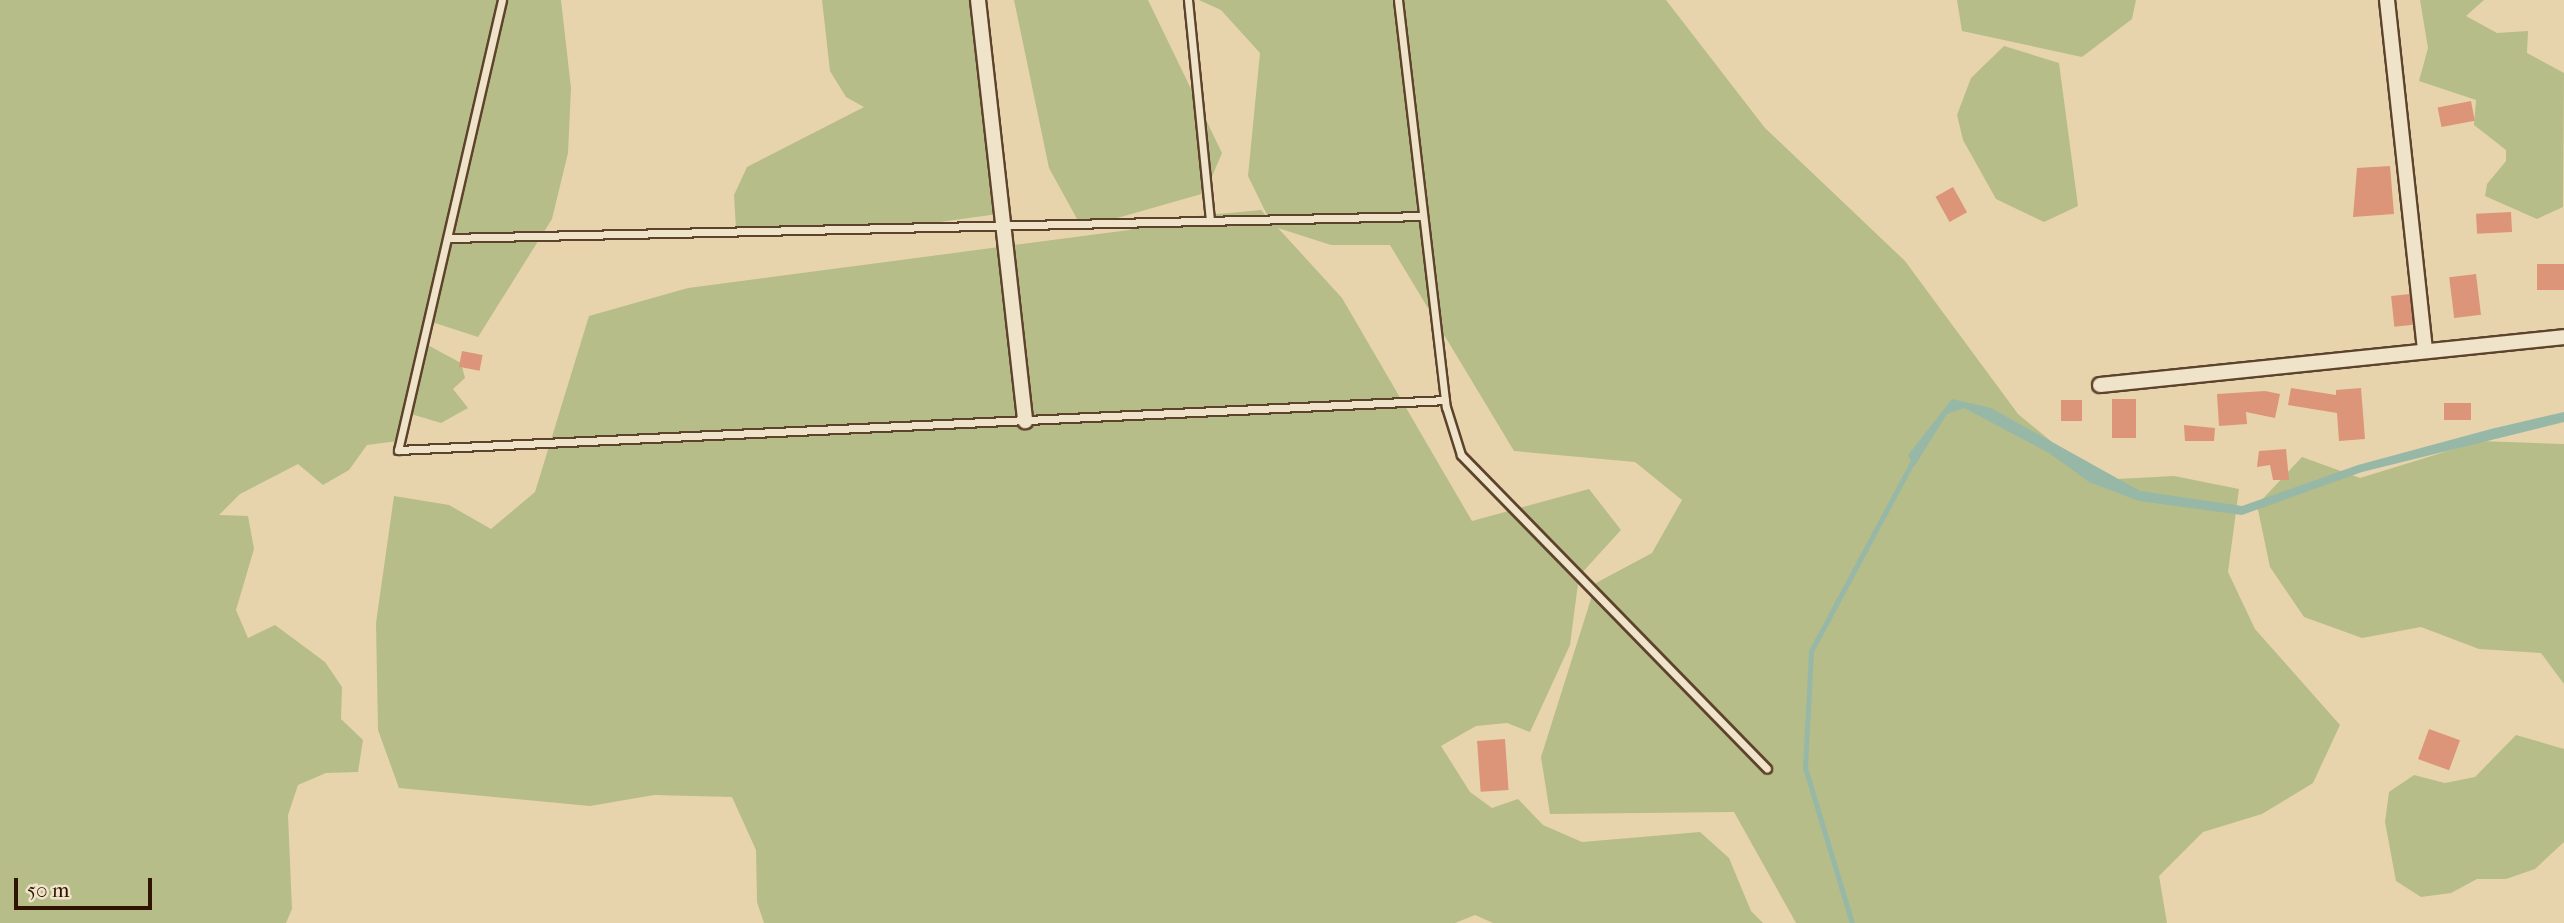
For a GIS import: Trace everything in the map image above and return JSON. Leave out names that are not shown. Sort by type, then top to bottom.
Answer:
[{"type":"street","points":[[978,0],[1025,421]]},
{"type":"street","points":[[2387,0],[2425,346]]},
{"type":"street","points":[[2101,385],[2425,346],[2564,337]]},
{"type":"lane","points":[[502,0],[398,450],[1445,400]]},
{"type":"lane","points":[[1188,0],[1210,221]]},
{"type":"lane","points":[[1398,0],[1445,400],[1461,455],[1474,473],[1767,769]]},
{"type":"lane","points":[[448,238],[1423,216]]},
{"type":"green space","points":[[0,0],[561,0],[571,88],[568,153],[552,219],[478,337],[435,323],[420,341],[461,363],[465,378],[453,389],[468,408],[441,423],[411,414],[398,441],[367,445],[349,470],[323,485],[298,464],[240,494],[219,515],[248,516],[254,549],[236,610],[248,638],[275,625],[325,662],[342,687],[341,719],[363,740],[358,772],[326,773],[298,785],[288,815],[292,909],[286,923],[0,923]]},
{"type":"green space","points":[[822,0],[973,0],[998,214],[903,227],[736,229],[734,195],[747,167],[864,107],[846,97],[830,71]]},
{"type":"green space","points":[[1014,0],[1148,0],[1222,153],[1205,193],[1082,228],[1049,168]]},
{"type":"green space","points":[[1199,0],[1666,0],[1765,128],[1905,261],[2018,414],[2098,480],[2174,476],[2239,489],[2228,572],[2255,629],[2340,725],[2313,783],[2262,814],[2203,832],[2159,876],[2167,923],[1796,923],[1734,812],[1550,814],[1541,757],[1596,583],[1652,553],[1682,500],[1635,462],[1514,451],[1390,245],[1331,245],[1278,228],[1342,298],[1472,521],[1589,489],[1621,530],[1579,576],[1570,645],[1530,732],[1507,723],[1476,726],[1441,746],[1470,792],[1492,808],[1518,799],[1543,825],[1582,842],[1700,832],[1729,858],[1751,911],[1763,923],[1493,923],[1475,915],[1455,923],[764,923],[757,902],[756,850],[732,797],[654,795],[590,806],[399,788],[378,730],[376,623],[394,496],[449,505],[491,529],[535,492],[589,316],[688,288],[1129,230],[1165,219],[1261,210],[1269,219],[1248,176],[1260,53],[1221,10]]},
{"type":"green space","points":[[1957,0],[2136,0],[2132,19],[2082,57],[1962,31]]},
{"type":"green space","points":[[2420,0],[2484,0],[2466,16],[2497,33],[2528,31],[2527,53],[2564,73],[2563,207],[2537,219],[2485,196],[2487,184],[2506,161],[2506,150],[2474,125],[2476,100],[2419,81],[2428,48]]},
{"type":"green space","points":[[2004,46],[2059,63],[2078,206],[2044,222],[1996,199],[1963,140],[1957,115],[1971,78]]},
{"type":"green space","points":[[2480,441],[2564,444],[2564,684],[2541,653],[2479,649],[2421,627],[2362,638],[2304,617],[2270,567],[2257,505],[2302,457],[2360,478]]},
{"type":"green space","points":[[2516,735],[2564,749],[2564,842],[2535,869],[2506,879],[2477,879],[2451,893],[2421,897],[2396,881],[2385,822],[2389,792],[2414,775],[2445,783],[2475,777]]},
{"type":"shaded area","points":[[1952,399],[1991,408],[2140,491],[2242,506],[2358,465],[2491,429],[2564,412],[2564,422],[2362,472],[2242,515],[2139,501],[2089,482],[2049,453],[1964,408],[1947,414],[1914,467],[1908,455]]},
{"type":"building","points":[[2471,101],[2475,121],[2441,127],[2438,107]]},
{"type":"building","points":[[2390,166],[2394,214],[2353,217],[2357,168]]},
{"type":"building","points":[[1953,187],[1967,212],[1950,222],[1936,197]]},
{"type":"building","points":[[2511,212],[2512,232],[2477,234],[2476,214]]},
{"type":"building","points":[[2537,264],[2564,264],[2564,290],[2537,290]]},
{"type":"building","points":[[2476,274],[2481,315],[2454,318],[2449,277]]},
{"type":"building","points":[[2410,294],[2413,325],[2394,327],[2391,296]]},
{"type":"building","points":[[462,351],[483,355],[480,371],[459,367]]},
{"type":"building","points":[[2291,388],[2336,395],[2336,390],[2361,388],[2365,439],[2339,441],[2337,413],[2288,405]]},
{"type":"building","points":[[2265,391],[2280,394],[2275,418],[2246,412],[2247,424],[2219,426],[2217,394]]},
{"type":"building","points":[[2112,399],[2136,399],[2136,438],[2112,438]]},
{"type":"building","points":[[2061,400],[2082,400],[2082,421],[2061,421]]},
{"type":"building","points":[[2444,403],[2471,403],[2471,420],[2444,420]]},
{"type":"building","points":[[2184,425],[2215,428],[2214,441],[2185,441]]},
{"type":"building","points":[[2286,449],[2289,480],[2273,480],[2270,465],[2257,467],[2259,451]]},
{"type":"building","points":[[2429,729],[2460,740],[2449,770],[2418,759]]},
{"type":"building","points":[[1505,739],[1509,790],[1481,792],[1477,741]]},
{"type":"waterway","points":[[1852,923],[1805,767],[1811,651],[1914,459]]}]
